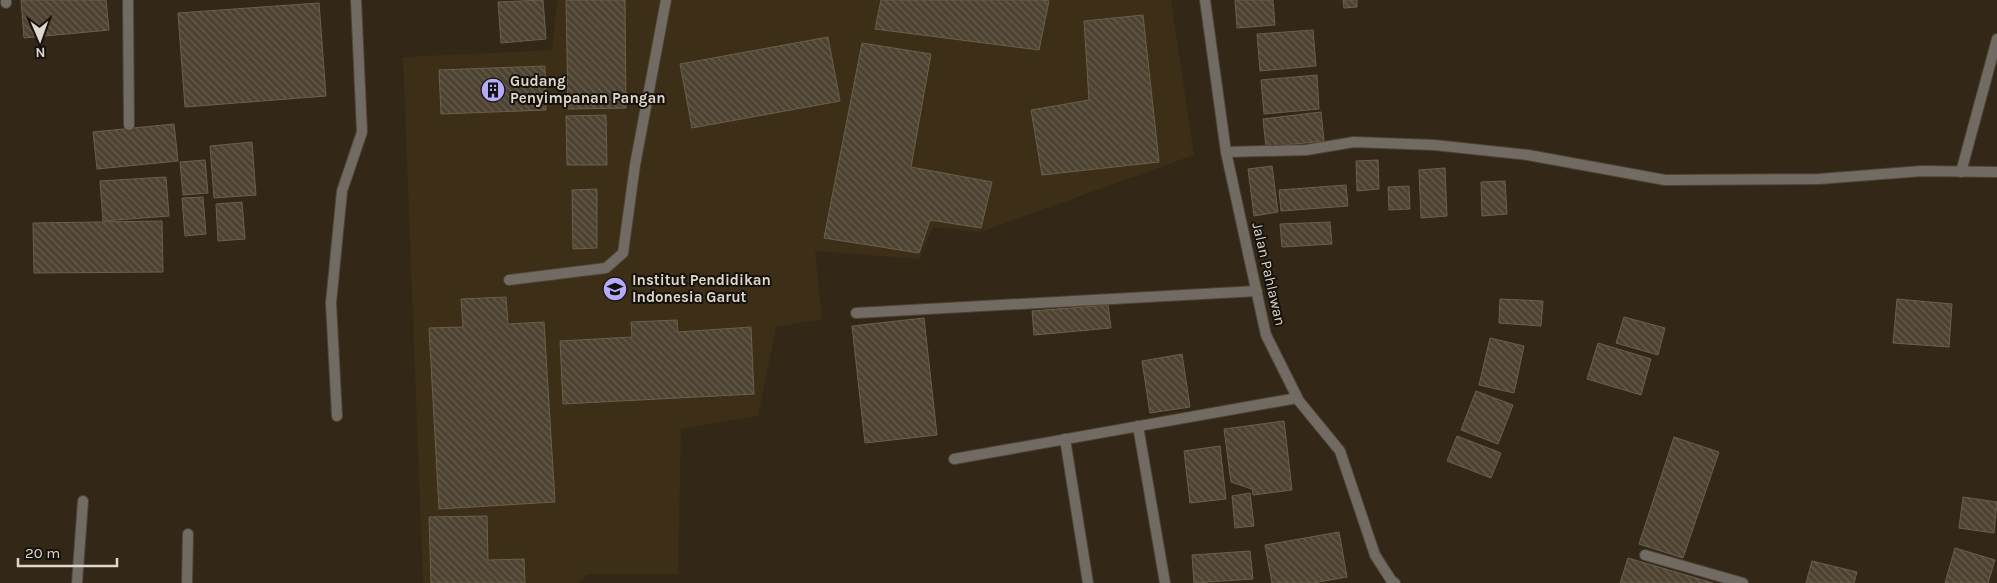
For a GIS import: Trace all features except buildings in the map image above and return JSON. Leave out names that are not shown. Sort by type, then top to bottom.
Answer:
[{"type":"street","points":[[128,0],[129,125]]},
{"type":"street","points":[[337,416],[331,303],[342,191],[362,132],[356,0]]},
{"type":"street","points":[[509,280],[606,268],[623,253],[635,164],[666,0]]},
{"type":"street","name":"Jalan Pahlawan","points":[[1205,0],[1226,152],[1266,334],[1297,398],[1340,451],[1375,555],[1391,580],[1395,583]]},
{"type":"street","points":[[1961,172],[1993,68],[1997,39]]},
{"type":"street","points":[[1226,152],[1306,150],[1354,142],[1434,145],[1528,155],[1665,180],[1819,179],[1922,172],[1997,172]]},
{"type":"street","points":[[856,313],[1257,291]]},
{"type":"street","points":[[954,459],[1297,398]]},
{"type":"street","points":[[1138,426],[1165,583]]},
{"type":"street","points":[[1064,439],[1088,583]]},
{"type":"street","points":[[77,583],[83,501]]},
{"type":"street","points":[[187,583],[188,534]]},
{"type":"street","points":[[1644,555],[1743,583]]},
{"type":"shaded area","name":"Institut Pendidikan Indonesia Garut","points":[[557,0],[1171,0],[1194,155],[981,232],[933,227],[919,259],[815,251],[822,319],[776,327],[758,416],[681,429],[678,574],[587,574],[579,583],[423,583],[403,57],[552,50]]},
{"type":"place","name":"Gudang Penyimpanan Pangan","points":[[493,90]]},
{"type":"place","name":"Institut Pendidikan Indonesia Garut","points":[[615,289]]}]
